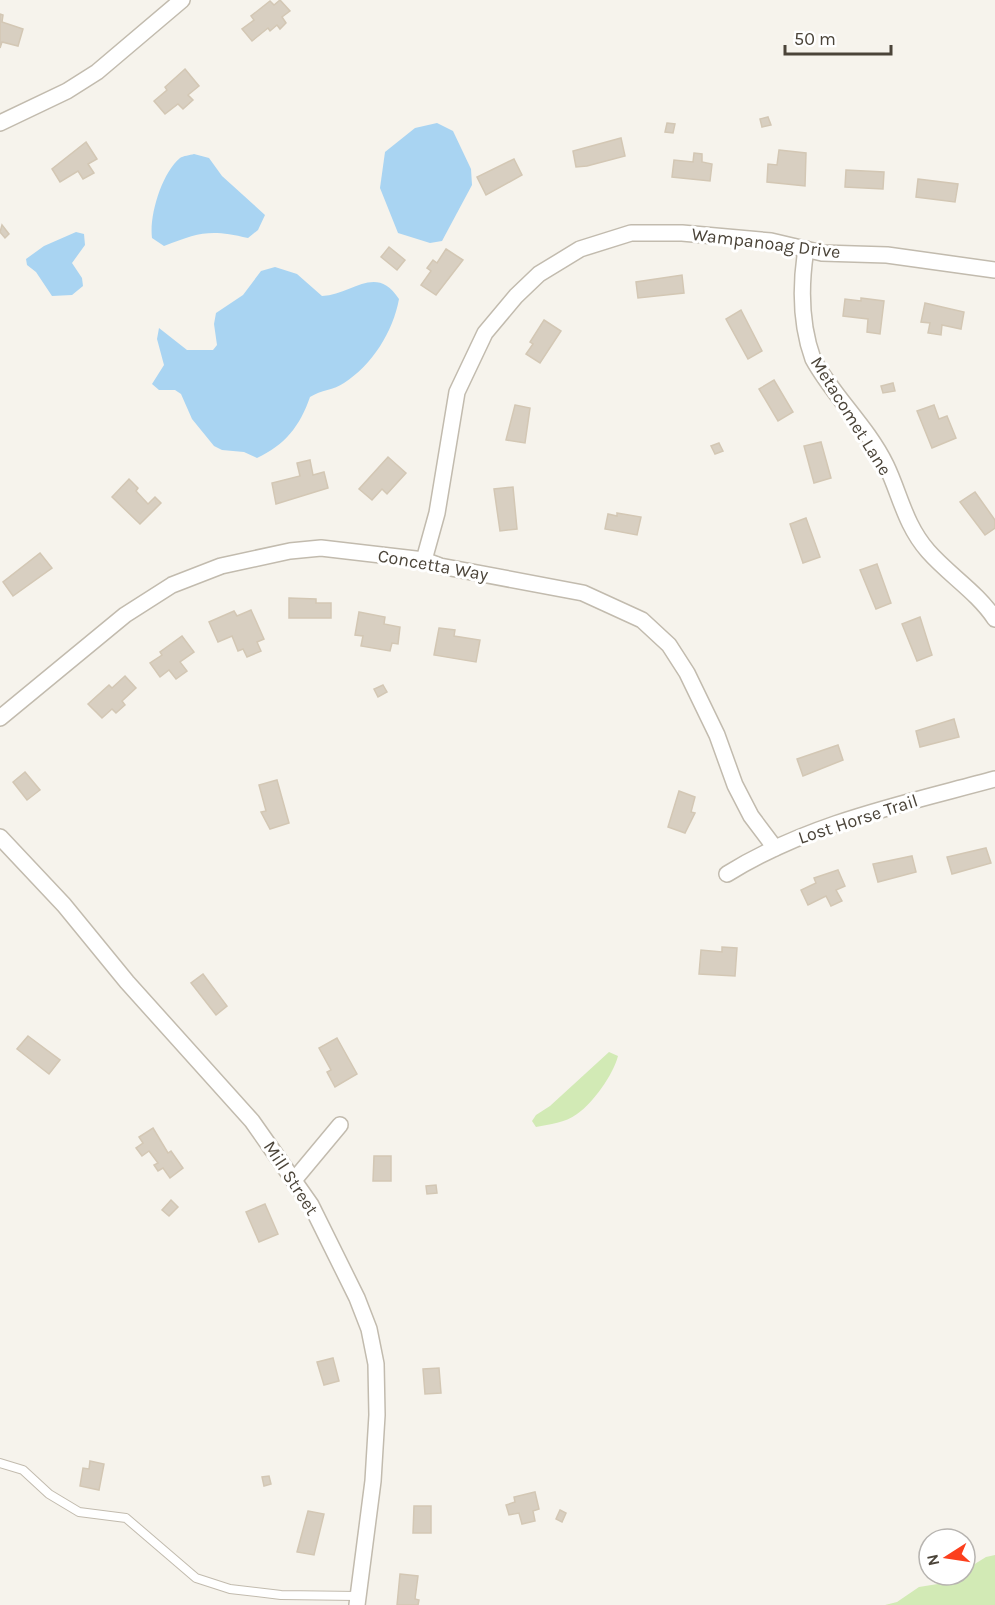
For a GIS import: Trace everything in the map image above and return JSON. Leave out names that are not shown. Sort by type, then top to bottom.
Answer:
[{"type":"street","points":[[0,123],[67,91],[96,72],[183,0]]},
{"type":"street","name":"Wampanoag Drive","points":[[424,560],[437,513],[457,392],[485,333],[516,296],[539,274],[588,246],[632,233],[682,233],[771,241],[822,253],[887,255],[995,270]]},
{"type":"street","name":"Metacomet Lane","points":[[806,249],[802,275],[802,309],[807,341],[813,359],[886,464],[903,510],[918,538],[928,552],[981,600],[995,619]]},
{"type":"street","name":"Concetta Way","points":[[0,718],[125,615],[172,585],[221,566],[290,551],[321,548],[424,560],[440,566],[583,593],[642,620],[669,645],[687,673],[717,735],[735,785],[751,816],[775,848]]},
{"type":"street","name":"Lost Horse Trail","points":[[727,874],[757,855],[834,823],[995,779]]},
{"type":"street","name":"Mill Street","points":[[0,837],[64,905],[127,982],[252,1121],[295,1179],[357,1298],[369,1329],[376,1364],[377,1415],[373,1481],[357,1600]]},
{"type":"street","points":[[295,1179],[340,1125]]},
{"type":"lane","points":[[0,1463],[23,1470],[49,1494],[79,1512],[126,1518],[196,1578],[230,1589],[357,1600]]},
{"type":"green space","points":[[609,1052],[618,1056],[607,1080],[596,1096],[577,1114],[568,1119],[536,1127],[532,1121],[536,1115],[550,1106]]},
{"type":"green space","points":[[995,1555],[995,1605],[885,1605],[897,1602],[919,1587],[977,1587],[977,1563]]},
{"type":"water","points":[[437,123],[453,131],[471,169],[472,185],[442,241],[430,243],[398,233],[380,188],[385,152],[415,128]]},
{"type":"water","points":[[194,154],[209,158],[222,176],[265,215],[258,230],[248,238],[224,233],[205,233],[164,246],[152,238],[155,207],[162,184],[180,158]]},
{"type":"water","points":[[76,232],[84,234],[85,245],[72,263],[82,278],[83,286],[72,295],[52,296],[36,272],[27,265],[26,259],[44,246]]},
{"type":"water","points":[[275,267],[297,274],[322,296],[372,282],[381,283],[390,288],[399,299],[392,324],[380,347],[364,367],[340,385],[310,397],[290,434],[276,447],[257,458],[244,452],[222,450],[214,446],[192,419],[181,394],[175,390],[159,390],[152,384],[164,365],[157,339],[159,328],[187,350],[213,350],[217,345],[214,324],[216,313],[243,295],[261,271]]},
{"type":"building","points":[[280,0],[290,11],[282,17],[286,23],[280,29],[277,25],[270,31],[268,28],[252,41],[242,29],[254,20],[251,16],[270,1],[274,5]]},
{"type":"building","points":[[0,14],[3,15],[2,22],[23,29],[18,46],[2,42],[0,48]]},
{"type":"building","points":[[185,69],[199,86],[188,95],[193,100],[183,109],[178,104],[165,114],[154,101],[167,90],[165,87]]},
{"type":"building","points":[[768,117],[771,125],[762,127],[760,119]]},
{"type":"building","points":[[667,123],[675,124],[673,133],[665,132]]},
{"type":"building","points":[[621,138],[625,156],[576,167],[573,151]]},
{"type":"building","points":[[86,142],[97,159],[88,164],[94,173],[83,179],[78,171],[60,182],[52,169]]},
{"type":"building","points":[[779,150],[806,153],[805,186],[767,182],[768,164],[777,165]]},
{"type":"building","points":[[694,153],[702,154],[702,162],[712,164],[710,181],[672,177],[674,160],[693,162]]},
{"type":"building","points":[[514,159],[522,175],[486,195],[477,177]]},
{"type":"building","points":[[846,170],[884,172],[883,189],[845,187]]},
{"type":"building","points":[[918,179],[958,184],[955,202],[916,197]]},
{"type":"building","points":[[2,225],[9,234],[5,238],[0,232]]},
{"type":"building","points":[[389,247],[405,260],[397,270],[381,257]]},
{"type":"building","points":[[446,249],[463,260],[436,295],[421,285],[431,271],[427,268],[433,260],[437,263]]},
{"type":"building","points":[[682,275],[684,293],[638,298],[636,282]]},
{"type":"building","points":[[861,298],[884,301],[880,334],[867,332],[868,319],[843,316],[845,299],[861,301]]},
{"type":"building","points":[[925,303],[964,312],[961,329],[942,325],[941,335],[928,333],[930,323],[921,322]]},
{"type":"building","points":[[741,310],[762,351],[748,359],[726,319]]},
{"type":"building","points":[[544,320],[561,331],[540,363],[526,354],[533,344],[530,342]]},
{"type":"building","points":[[774,380],[793,412],[778,421],[759,389]]},
{"type":"building","points":[[893,383],[895,391],[883,393],[881,386]]},
{"type":"building","points":[[515,405],[530,408],[525,443],[506,440]]},
{"type":"building","points":[[934,405],[939,419],[947,416],[956,438],[932,448],[917,411]]},
{"type":"building","points":[[821,442],[831,478],[814,483],[804,446]]},
{"type":"building","points":[[719,443],[723,451],[715,454],[711,446]]},
{"type":"building","points":[[388,457],[406,473],[387,494],[382,489],[372,500],[359,489]]},
{"type":"building","points":[[310,460],[313,475],[324,472],[328,488],[276,504],[272,483],[300,476],[297,463]]},
{"type":"building","points":[[129,479],[148,504],[155,497],[161,503],[140,524],[112,497]]},
{"type":"building","points":[[513,487],[517,529],[500,531],[494,489]]},
{"type":"building","points":[[975,492],[995,520],[995,528],[985,535],[960,502]]},
{"type":"building","points":[[617,513],[641,517],[637,535],[605,529],[608,514],[617,516]]},
{"type":"building","points":[[806,518],[820,557],[803,563],[790,524]]},
{"type":"building","points":[[40,553],[52,568],[13,596],[3,582]]},
{"type":"building","points":[[877,564],[891,603],[876,609],[860,570]]},
{"type":"building","points":[[289,598],[316,599],[316,603],[331,603],[331,618],[289,618]]},
{"type":"building","points":[[251,610],[264,639],[257,642],[261,651],[247,657],[243,649],[238,651],[232,636],[218,642],[209,622],[234,611],[237,616]]},
{"type":"building","points":[[359,612],[385,617],[384,624],[400,627],[398,644],[392,643],[390,651],[361,646],[363,636],[355,635]]},
{"type":"building","points":[[920,617],[932,655],[917,661],[902,624]]},
{"type":"building","points":[[439,628],[455,630],[454,636],[480,640],[476,662],[434,655]]},
{"type":"building","points":[[182,636],[194,652],[180,662],[187,671],[176,679],[169,670],[160,677],[150,663],[162,655],[160,652]]},
{"type":"building","points":[[125,676],[136,688],[122,701],[125,705],[116,713],[112,709],[102,718],[88,704],[109,685],[112,688]]},
{"type":"building","points":[[383,685],[387,692],[378,697],[374,689]]},
{"type":"building","points":[[954,719],[959,737],[920,747],[916,731]]},
{"type":"building","points":[[838,745],[843,760],[803,776],[797,759]]},
{"type":"building","points":[[25,772],[40,790],[27,800],[13,782]]},
{"type":"building","points":[[277,780],[289,823],[270,829],[261,812],[266,811],[259,785]]},
{"type":"building","points":[[679,791],[695,797],[691,812],[695,813],[685,833],[668,827]]},
{"type":"building","points":[[986,848],[991,863],[952,874],[947,857]]},
{"type":"building","points":[[912,856],[916,872],[878,882],[873,864]]},
{"type":"building","points":[[838,870],[845,886],[836,890],[842,901],[831,906],[826,896],[808,905],[801,890],[816,883],[814,878]]},
{"type":"building","points":[[722,947],[737,948],[735,976],[699,974],[701,950],[722,952]]},
{"type":"building","points":[[203,974],[227,1006],[216,1015],[191,983]]},
{"type":"building","points":[[28,1036],[60,1060],[49,1074],[17,1049]]},
{"type":"building","points":[[337,1038],[357,1074],[335,1087],[327,1072],[331,1070],[319,1048]]},
{"type":"building","points":[[153,1128],[168,1153],[171,1151],[183,1168],[170,1178],[163,1168],[158,1171],[154,1165],[158,1163],[149,1151],[142,1156],[136,1148],[143,1143],[139,1137]]},
{"type":"building","points":[[374,1156],[391,1156],[391,1181],[373,1181]]},
{"type":"building","points":[[436,1185],[437,1193],[427,1194],[426,1186]]},
{"type":"building","points":[[171,1200],[178,1207],[169,1216],[162,1210]]},
{"type":"building","points":[[265,1204],[278,1234],[259,1242],[246,1212]]},
{"type":"building","points":[[333,1358],[339,1381],[324,1385],[317,1362]]},
{"type":"building","points":[[439,1368],[441,1393],[425,1394],[423,1369]]},
{"type":"building","points":[[90,1461],[104,1464],[99,1490],[80,1486],[83,1468],[89,1469]]},
{"type":"building","points":[[269,1476],[271,1484],[264,1486],[262,1477]]},
{"type":"building","points":[[535,1492],[539,1509],[533,1511],[535,1521],[522,1524],[519,1513],[509,1515],[506,1505],[515,1502],[514,1497]]},
{"type":"building","points":[[414,1506],[431,1506],[431,1533],[413,1533]]},
{"type":"building","points":[[560,1510],[566,1513],[562,1522],[556,1519]]},
{"type":"building","points":[[308,1511],[324,1514],[314,1555],[297,1552]]},
{"type":"building","points":[[400,1574],[418,1576],[415,1599],[419,1600],[418,1605],[397,1605]]}]
